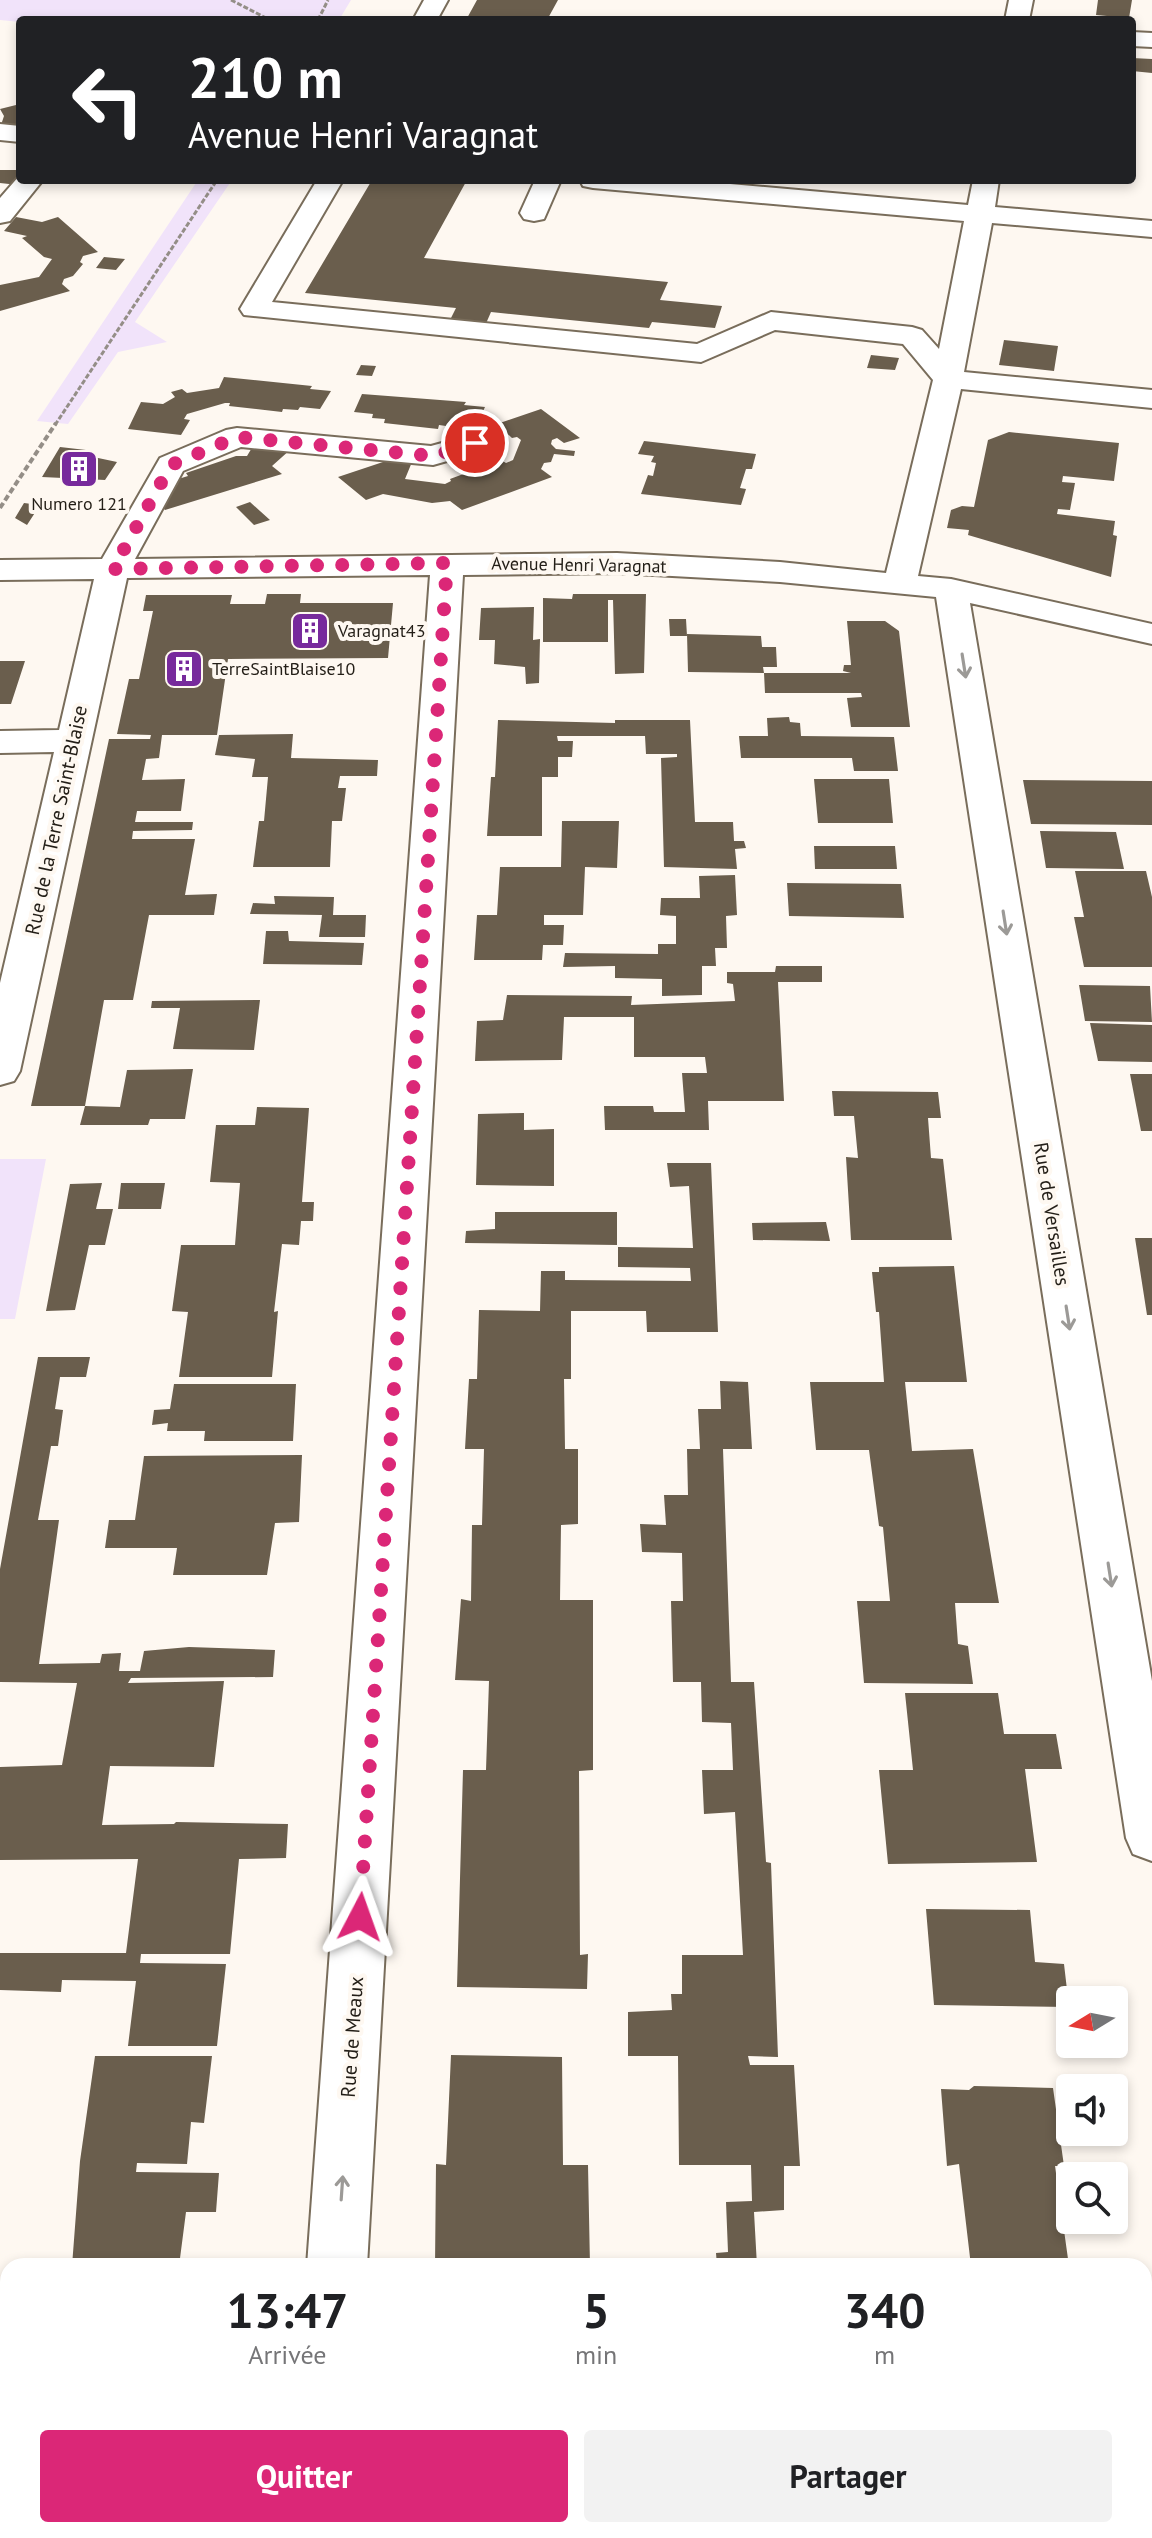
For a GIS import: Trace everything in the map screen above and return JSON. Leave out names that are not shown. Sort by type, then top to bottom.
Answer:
[{"type":"street","points":[[0,215],[27,184]]},
{"type":"street","points":[[328,184],[254,309],[701,353],[771,321],[912,336],[948,379],[1152,399]]},
{"type":"street","points":[[534,213],[546,184]]},
{"type":"street","points":[[639,184],[1152,229]]},
{"type":"street","points":[[900,584],[948,379],[985,184]]},
{"type":"street","name":"Rue de la Terre Saint-Blaise","points":[[0,1071],[113,569],[171,465],[237,437],[433,456],[475,443]]},
{"type":"street","name":"Rue de Meaux","points":[[338,2258],[447,563]]},
{"type":"street","name":"Avenue Henri Varagnat","points":[[0,570],[617,563],[780,572],[951,589],[1152,634]]},
{"type":"street","name":"Rue de Versailles","points":[[951,589],[1152,1838]]},
{"type":"street","points":[[0,742],[72,741]]},
{"type":"path","points":[[231,0],[262,16]]},
{"type":"path","points":[[0,508],[214,184]]},
{"type":"shaded area","points":[[0,0],[351,0],[341,16],[16,16],[16,22],[0,20]]},
{"type":"shaded area","points":[[195,184],[229,184],[135,322],[167,342],[118,352],[68,424],[37,421]]},
{"type":"shaded area","points":[[0,1159],[46,1159],[15,1319],[0,1319]]},
{"type":"building","points":[[477,0],[558,0],[549,16],[468,16]]},
{"type":"building","points":[[1098,0],[1132,0],[1129,16],[1096,15]]},
{"type":"building","points":[[1136,58],[1152,59],[1152,73],[1136,71]]},
{"type":"building","points":[[16,105],[16,129],[0,128],[4,116],[0,109]]},
{"type":"building","points":[[0,170],[16,170],[18,185],[0,183]]},
{"type":"building","points":[[370,184],[465,184],[424,258],[668,282],[660,300],[722,306],[715,328],[652,322],[649,328],[491,312],[484,328],[448,324],[456,308],[305,293]]},
{"type":"building","points":[[16,217],[42,222],[58,217],[98,252],[83,256],[80,262],[83,264],[73,276],[64,279],[62,284],[70,291],[0,311],[0,285],[39,277],[52,259],[44,257],[22,238],[27,236],[4,231]]},
{"type":"building","points":[[104,257],[125,259],[116,270],[96,268]]},
{"type":"building","points":[[1004,340],[1058,346],[1054,371],[999,365]]},
{"type":"building","points":[[871,355],[899,358],[895,370],[867,368]]},
{"type":"building","points":[[361,365],[376,366],[372,376],[356,375]]},
{"type":"building","points":[[224,377],[312,386],[310,389],[331,391],[320,409],[300,407],[298,410],[283,409],[282,412],[225,403],[187,414],[184,419],[190,420],[181,435],[128,429],[141,402],[163,404],[175,397],[171,392],[219,388]]},
{"type":"building","points":[[362,394],[466,402],[464,405],[485,407],[476,426],[455,423],[453,427],[439,425],[438,429],[384,423],[385,419],[372,418],[373,414],[354,412]]},
{"type":"building","points":[[541,409],[580,438],[564,443],[557,438],[552,440],[551,444],[556,449],[575,451],[574,456],[554,454],[551,462],[544,463],[541,469],[552,477],[462,510],[450,501],[432,503],[383,494],[366,500],[338,477],[389,460],[412,462],[405,479],[445,484],[450,479],[501,460],[506,463],[513,460],[521,440],[512,438],[497,424]]},
{"type":"building","points":[[1009,432],[1119,443],[1114,481],[1063,476],[1062,482],[1075,483],[1070,510],[1058,509],[1057,514],[1115,521],[1113,535],[1117,536],[1111,577],[968,535],[969,530],[947,528],[951,510],[962,506],[974,507],[988,440]]},
{"type":"building","points":[[644,441],[756,454],[752,469],[746,469],[740,488],[746,489],[741,505],[641,494],[648,475],[653,476],[656,463],[651,462],[654,456],[638,454]]},
{"type":"building","points":[[253,446],[291,449],[272,466],[282,474],[165,510],[154,499],[158,490],[178,484],[175,480],[188,476],[186,473],[236,456],[247,456]]},
{"type":"building","name":"Numero 121","points":[[60,447],[86,450],[84,455],[117,462],[105,480],[42,477]]},
{"type":"building","points":[[250,502],[270,520],[254,525],[236,507]]},
{"type":"building","points":[[24,503],[40,505],[27,525],[15,518]]},
{"type":"building","points":[[267,594],[301,594],[300,603],[393,603],[388,658],[228,659],[217,735],[162,735],[159,758],[146,759],[142,780],[185,779],[181,811],[137,811],[135,822],[193,822],[192,830],[133,831],[132,839],[195,839],[185,895],[217,894],[214,915],[149,915],[133,1000],[104,1000],[85,1106],[31,1106],[109,739],[150,739],[151,735],[117,734],[129,679],[139,679],[153,611],[143,611],[146,595],[232,595],[230,604],[265,604]]},
{"type":"building","points":[[573,594],[646,594],[644,673],[615,674],[613,600],[608,600],[608,642],[543,642],[543,598],[572,599]]},
{"type":"building","points":[[534,607],[533,640],[540,639],[539,683],[526,684],[525,667],[494,664],[495,640],[479,640],[481,608]]},
{"type":"building","points":[[669,619],[686,619],[687,636],[670,636]]},
{"type":"building","points":[[847,621],[885,621],[899,631],[910,727],[851,727],[847,698],[862,697],[861,693],[765,693],[764,673],[851,673],[843,671],[844,665],[851,665]]},
{"type":"building","points":[[687,634],[761,636],[762,647],[776,647],[777,667],[763,667],[764,673],[688,672]]},
{"type":"building","points":[[0,661],[25,661],[11,704],[0,704]]},
{"type":"building","points":[[789,717],[790,722],[800,723],[801,736],[894,737],[898,771],[854,771],[852,758],[741,758],[739,736],[768,736],[767,718]]},
{"type":"building","points":[[498,720],[615,723],[615,720],[690,720],[695,822],[733,822],[734,841],[744,841],[746,848],[735,849],[737,869],[664,867],[661,758],[677,757],[677,754],[646,754],[645,736],[557,736],[558,741],[573,741],[572,757],[558,757],[558,777],[542,777],[542,836],[487,836]]},
{"type":"building","points":[[293,734],[291,758],[378,760],[377,776],[340,776],[338,788],[346,788],[342,821],[332,821],[330,867],[253,867],[259,821],[264,821],[268,777],[252,777],[255,759],[215,755],[219,735]]},
{"type":"building","points":[[814,779],[889,779],[893,823],[818,823]]},
{"type":"building","points":[[1023,780],[1152,781],[1152,825],[1031,824]]},
{"type":"building","points":[[562,821],[619,821],[617,868],[585,867],[583,915],[544,915],[544,925],[564,925],[563,945],[543,945],[542,960],[474,960],[477,915],[497,915],[500,867],[561,867]]},
{"type":"building","points":[[1040,831],[1116,832],[1124,869],[1046,868]]},
{"type":"building","points":[[814,846],[895,846],[897,869],[815,869]]},
{"type":"building","points":[[1075,871],[1146,871],[1152,897],[1152,967],[1084,967],[1074,917],[1084,917]]},
{"type":"building","points":[[735,875],[737,915],[726,916],[727,948],[715,948],[716,966],[702,966],[702,995],[662,996],[662,979],[615,978],[615,966],[563,967],[565,953],[658,954],[658,944],[676,944],[676,916],[660,915],[661,898],[700,898],[699,876]]},
{"type":"building","points":[[787,883],[901,884],[904,918],[789,916]]},
{"type":"building","points":[[274,896],[334,897],[333,915],[366,915],[365,937],[319,937],[322,915],[250,914],[253,903],[275,904]]},
{"type":"building","points":[[266,931],[288,931],[289,941],[364,943],[362,965],[263,964]]},
{"type":"building","points":[[776,966],[822,966],[822,982],[778,982],[784,1101],[708,1101],[709,1130],[605,1130],[604,1106],[653,1106],[654,1112],[685,1112],[682,1073],[707,1073],[705,1057],[634,1057],[634,1017],[564,1017],[562,1060],[475,1061],[477,1021],[503,1020],[507,995],[632,996],[631,1005],[735,1001],[733,984],[727,983],[727,972],[775,972]]},
{"type":"building","points":[[1079,985],[1150,986],[1152,1022],[1085,1021]]},
{"type":"building","points":[[260,1000],[254,1050],[173,1049],[180,1008],[151,1008],[152,1001]]},
{"type":"building","points":[[1090,1023],[1152,1025],[1152,1062],[1098,1061]]},
{"type":"building","points":[[193,1069],[185,1119],[150,1119],[148,1125],[80,1125],[85,1106],[120,1107],[127,1070]]},
{"type":"building","points":[[1130,1074],[1152,1074],[1152,1131],[1141,1131]]},
{"type":"building","points":[[832,1091],[938,1092],[941,1118],[928,1118],[931,1158],[943,1159],[952,1240],[851,1240],[846,1157],[858,1158],[854,1116],[834,1116]]},
{"type":"building","points":[[257,1107],[309,1108],[302,1202],[314,1202],[313,1221],[301,1221],[299,1245],[282,1244],[274,1312],[278,1311],[272,1377],[179,1377],[188,1312],[172,1311],[181,1245],[235,1245],[240,1183],[210,1182],[216,1125],[255,1125]]},
{"type":"building","points":[[524,1113],[524,1130],[554,1129],[554,1186],[476,1185],[478,1114]]},
{"type":"building","points":[[667,1163],[711,1163],[718,1332],[647,1332],[646,1311],[571,1311],[571,1379],[564,1379],[565,1449],[578,1449],[578,1524],[561,1525],[560,1600],[593,1600],[593,1770],[579,1771],[580,1955],[588,1954],[587,1989],[457,1987],[463,1770],[486,1770],[489,1681],[455,1680],[461,1599],[471,1601],[472,1525],[482,1525],[484,1449],[465,1449],[469,1379],[477,1379],[479,1310],[540,1311],[541,1271],[565,1271],[565,1280],[691,1281],[690,1268],[618,1267],[618,1247],[693,1248],[689,1186],[670,1187]]},
{"type":"building","points":[[102,1183],[96,1209],[113,1209],[105,1245],[89,1245],[75,1310],[46,1311],[70,1184]]},
{"type":"building","points":[[121,1183],[165,1183],[161,1209],[118,1209]]},
{"type":"building","points":[[495,1212],[617,1212],[617,1245],[465,1243],[466,1231],[495,1229]]},
{"type":"building","points":[[826,1222],[830,1241],[753,1240],[752,1223]]},
{"type":"building","points":[[1135,1238],[1152,1238],[1152,1315],[1147,1315]]},
{"type":"building","points":[[954,1266],[967,1382],[905,1382],[912,1451],[973,1449],[999,1603],[955,1603],[958,1644],[968,1646],[973,1684],[864,1683],[857,1601],[890,1601],[883,1527],[879,1526],[869,1450],[816,1450],[810,1382],[884,1382],[879,1312],[876,1312],[872,1272],[879,1272],[879,1267]]},
{"type":"building","points":[[38,1357],[90,1357],[86,1377],[60,1377],[55,1409],[63,1410],[58,1446],[51,1446],[38,1520],[59,1520],[39,1664],[100,1663],[102,1654],[121,1653],[119,1671],[140,1671],[144,1651],[189,1647],[275,1650],[273,1677],[131,1678],[128,1683],[224,1681],[214,1767],[110,1766],[102,1825],[176,1822],[288,1824],[286,1858],[239,1859],[230,1954],[141,1954],[140,1963],[226,1964],[217,2046],[128,2046],[136,1981],[62,1980],[61,1992],[0,1990],[0,1953],[126,1953],[138,1859],[0,1860],[0,1767],[62,1765],[77,1683],[0,1682],[0,1569]]},
{"type":"building","points":[[720,1381],[748,1382],[752,1449],[723,1449],[731,1682],[754,1682],[766,1862],[771,1863],[778,2057],[748,2056],[750,2065],[794,2065],[800,2166],[784,2166],[784,2210],[754,2212],[757,2258],[716,2258],[716,2253],[728,2252],[726,2202],[752,2201],[751,2165],[679,2165],[678,2056],[628,2056],[628,2012],[672,2010],[671,1994],[682,1994],[682,1955],[743,1955],[735,1812],[704,1814],[702,1770],[733,1770],[731,1723],[702,1722],[701,1682],[673,1682],[671,1601],[683,1601],[682,1553],[642,1552],[640,1524],[666,1525],[664,1495],[688,1495],[687,1449],[700,1449],[698,1409],[721,1409]]},
{"type":"building","points":[[174,1384],[296,1384],[293,1441],[204,1441],[205,1431],[167,1431],[168,1423],[152,1425],[154,1410],[170,1409]]},
{"type":"building","points":[[302,1455],[299,1522],[275,1523],[267,1575],[173,1575],[177,1548],[105,1548],[109,1520],[135,1520],[144,1456]]},
{"type":"building","points":[[905,1693],[998,1693],[1004,1734],[1056,1734],[1062,1769],[1025,1769],[1037,1862],[888,1864],[879,1770],[913,1770]]},
{"type":"building","points":[[926,1909],[1030,1910],[1035,1962],[1064,1964],[1067,1986],[1056,1986],[1056,2007],[934,2005]]},
{"type":"building","points":[[451,2055],[562,2057],[563,2165],[588,2165],[590,2258],[435,2258],[436,2164],[446,2165]]},
{"type":"building","points":[[95,2056],[212,2056],[204,2123],[191,2122],[187,2164],[137,2163],[136,2172],[219,2173],[216,2212],[186,2212],[180,2258],[73,2258],[80,2161]]},
{"type":"building","points":[[974,2086],[1053,2088],[1056,2146],[1061,2146],[1063,2162],[1056,2162],[1055,2166],[1056,2234],[1065,2234],[1068,2258],[970,2258],[959,2164],[947,2166],[941,2089],[969,2090]]},
{"type":"place","name":"Numero 121","points":[[79,469]]},
{"type":"place","name":"Varagnat43","points":[[310,631]]},
{"type":"place","name":"TerreSaintBlaise10","points":[[184,669]]},
{"type":"route","points":[[360,1917],[447,563],[113,569],[171,465],[237,437],[433,456],[475,443]]}]
